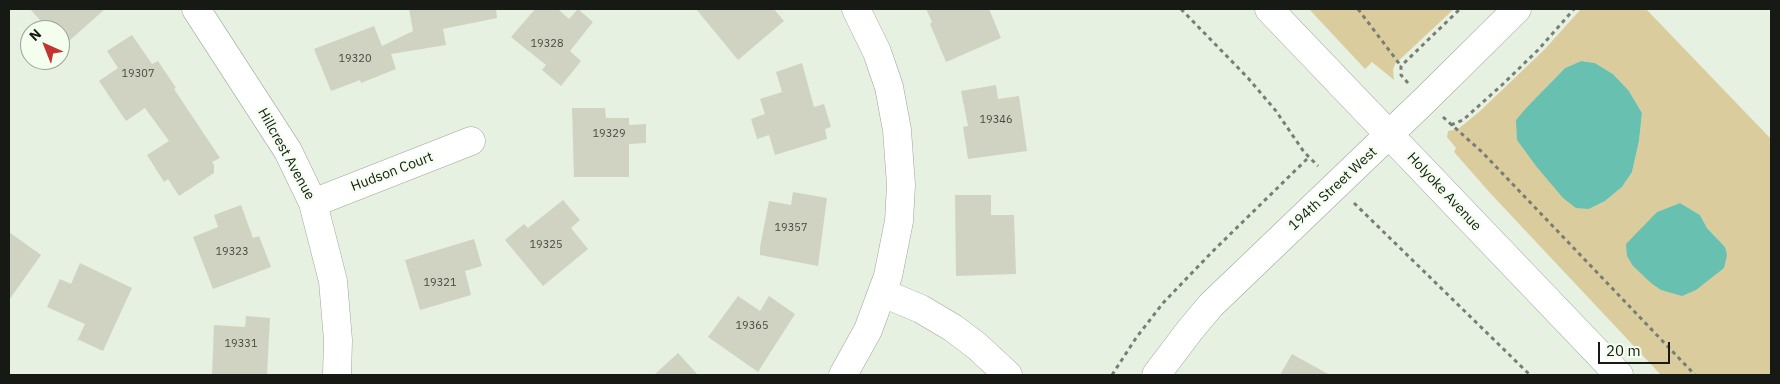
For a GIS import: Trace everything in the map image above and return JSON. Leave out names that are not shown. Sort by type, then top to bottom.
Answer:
[{"type":"street","name":"Hillcrest Avenue","points":[[196,9],[288,151],[313,203],[333,281],[338,340],[337,375]]},
{"type":"street","points":[[843,375],[864,338],[883,294],[893,258],[899,222],[901,185],[900,148],[894,112],[883,70],[870,36],[856,9]]},
{"type":"street","name":"Holyoke Avenue","points":[[1269,9],[1619,375]]},
{"type":"street","name":"194th Street West","points":[[1156,375],[1211,305],[1389,135],[1517,9]]},
{"type":"street","name":"Hudson Court","points":[[313,203],[471,142]]},
{"type":"street","points":[[883,294],[921,309],[953,328],[978,347],[1008,375]]},
{"type":"path","points":[[1358,9],[1401,66],[1401,76]]},
{"type":"path","points":[[1401,66],[1460,9]]},
{"type":"path","points":[[1574,9],[1538,50],[1503,84],[1463,120],[1451,124],[1482,152],[1696,375]]},
{"type":"path","points":[[1112,375],[1136,338],[1163,303],[1309,157]]},
{"type":"shaded area","points":[[1309,9],[1454,9],[1395,64],[1393,70],[1394,80],[1372,62],[1365,69]]},
{"type":"shaded area","points":[[1581,9],[1646,9],[1771,139],[1771,375],[1661,375],[1454,152],[1456,148],[1447,137],[1448,131],[1458,129],[1479,112],[1544,50]],"holes":[[[1581,61],[1595,63],[1613,74],[1629,91],[1642,113],[1639,141],[1632,172],[1622,187],[1605,201],[1589,209],[1527,107],[1565,68]],[[1680,203],[1700,215],[1707,228],[1725,247],[1714,275],[1706,282],[1670,292],[1661,290],[1633,266],[1650,220],[1657,212]]]},
{"type":"water","points":[[1581,61],[1595,63],[1613,74],[1629,91],[1642,113],[1639,141],[1632,172],[1622,187],[1605,201],[1589,209],[1576,208],[1563,198],[1517,140],[1516,120],[1565,68]]},
{"type":"water","points":[[1680,203],[1700,215],[1707,228],[1725,247],[1727,255],[1724,268],[1696,290],[1682,296],[1661,290],[1651,283],[1633,266],[1627,256],[1626,244],[1657,212]]},
{"type":"building","points":[[30,9],[105,9],[70,40],[70,20],[40,20]]},
{"type":"building","points":[[409,9],[496,9],[497,18],[443,29],[446,45],[391,54],[396,69],[361,83],[360,80],[331,91],[314,49],[374,26],[382,46],[413,31]]},
{"type":"building","points":[[535,9],[558,9],[569,19],[578,9],[593,22],[570,51],[581,61],[561,86],[542,70],[546,65],[511,37]]},
{"type":"building","points":[[696,9],[774,9],[784,21],[738,60]]},
{"type":"building","points":[[926,9],[989,9],[1001,38],[946,62],[930,24],[932,22]]},
{"type":"building","points":[[132,35],[152,64],[158,61],[176,88],[174,89],[220,158],[212,162],[214,173],[179,196],[168,179],[164,182],[147,155],[169,141],[145,108],[126,121],[99,81],[118,68],[107,51]]},
{"type":"building","points":[[802,63],[814,107],[824,104],[831,127],[825,129],[827,139],[775,155],[769,135],[757,139],[751,119],[765,114],[760,99],[782,92],[776,72]]},
{"type":"building","points":[[996,85],[998,99],[1019,96],[1027,151],[968,159],[963,127],[968,126],[961,91]]},
{"type":"building","points":[[572,108],[605,108],[606,118],[629,118],[629,125],[646,124],[646,143],[629,144],[629,177],[574,177]]},
{"type":"building","points":[[793,192],[827,198],[818,266],[760,255],[769,201],[791,205]]},
{"type":"building","points":[[955,195],[991,195],[991,215],[1014,215],[1016,274],[956,276]]},
{"type":"building","points":[[563,200],[580,220],[571,228],[588,249],[543,286],[505,240],[524,224],[528,228]]},
{"type":"building","points":[[241,205],[253,238],[259,236],[271,267],[213,289],[193,237],[218,227],[214,215]]},
{"type":"building","points":[[9,232],[41,255],[9,300]]},
{"type":"building","points":[[474,239],[482,266],[465,271],[471,295],[420,310],[405,260]]},
{"type":"building","points":[[80,263],[132,288],[103,351],[79,340],[77,341],[85,324],[47,307],[60,279],[71,284]]},
{"type":"building","points":[[738,296],[760,311],[769,296],[795,314],[758,372],[708,337]]},
{"type":"building","points":[[246,316],[270,318],[267,375],[212,375],[214,325],[245,327]]},
{"type":"building","points":[[678,353],[698,375],[654,375]]},
{"type":"building","points":[[1292,354],[1330,375],[1280,375]]}]
